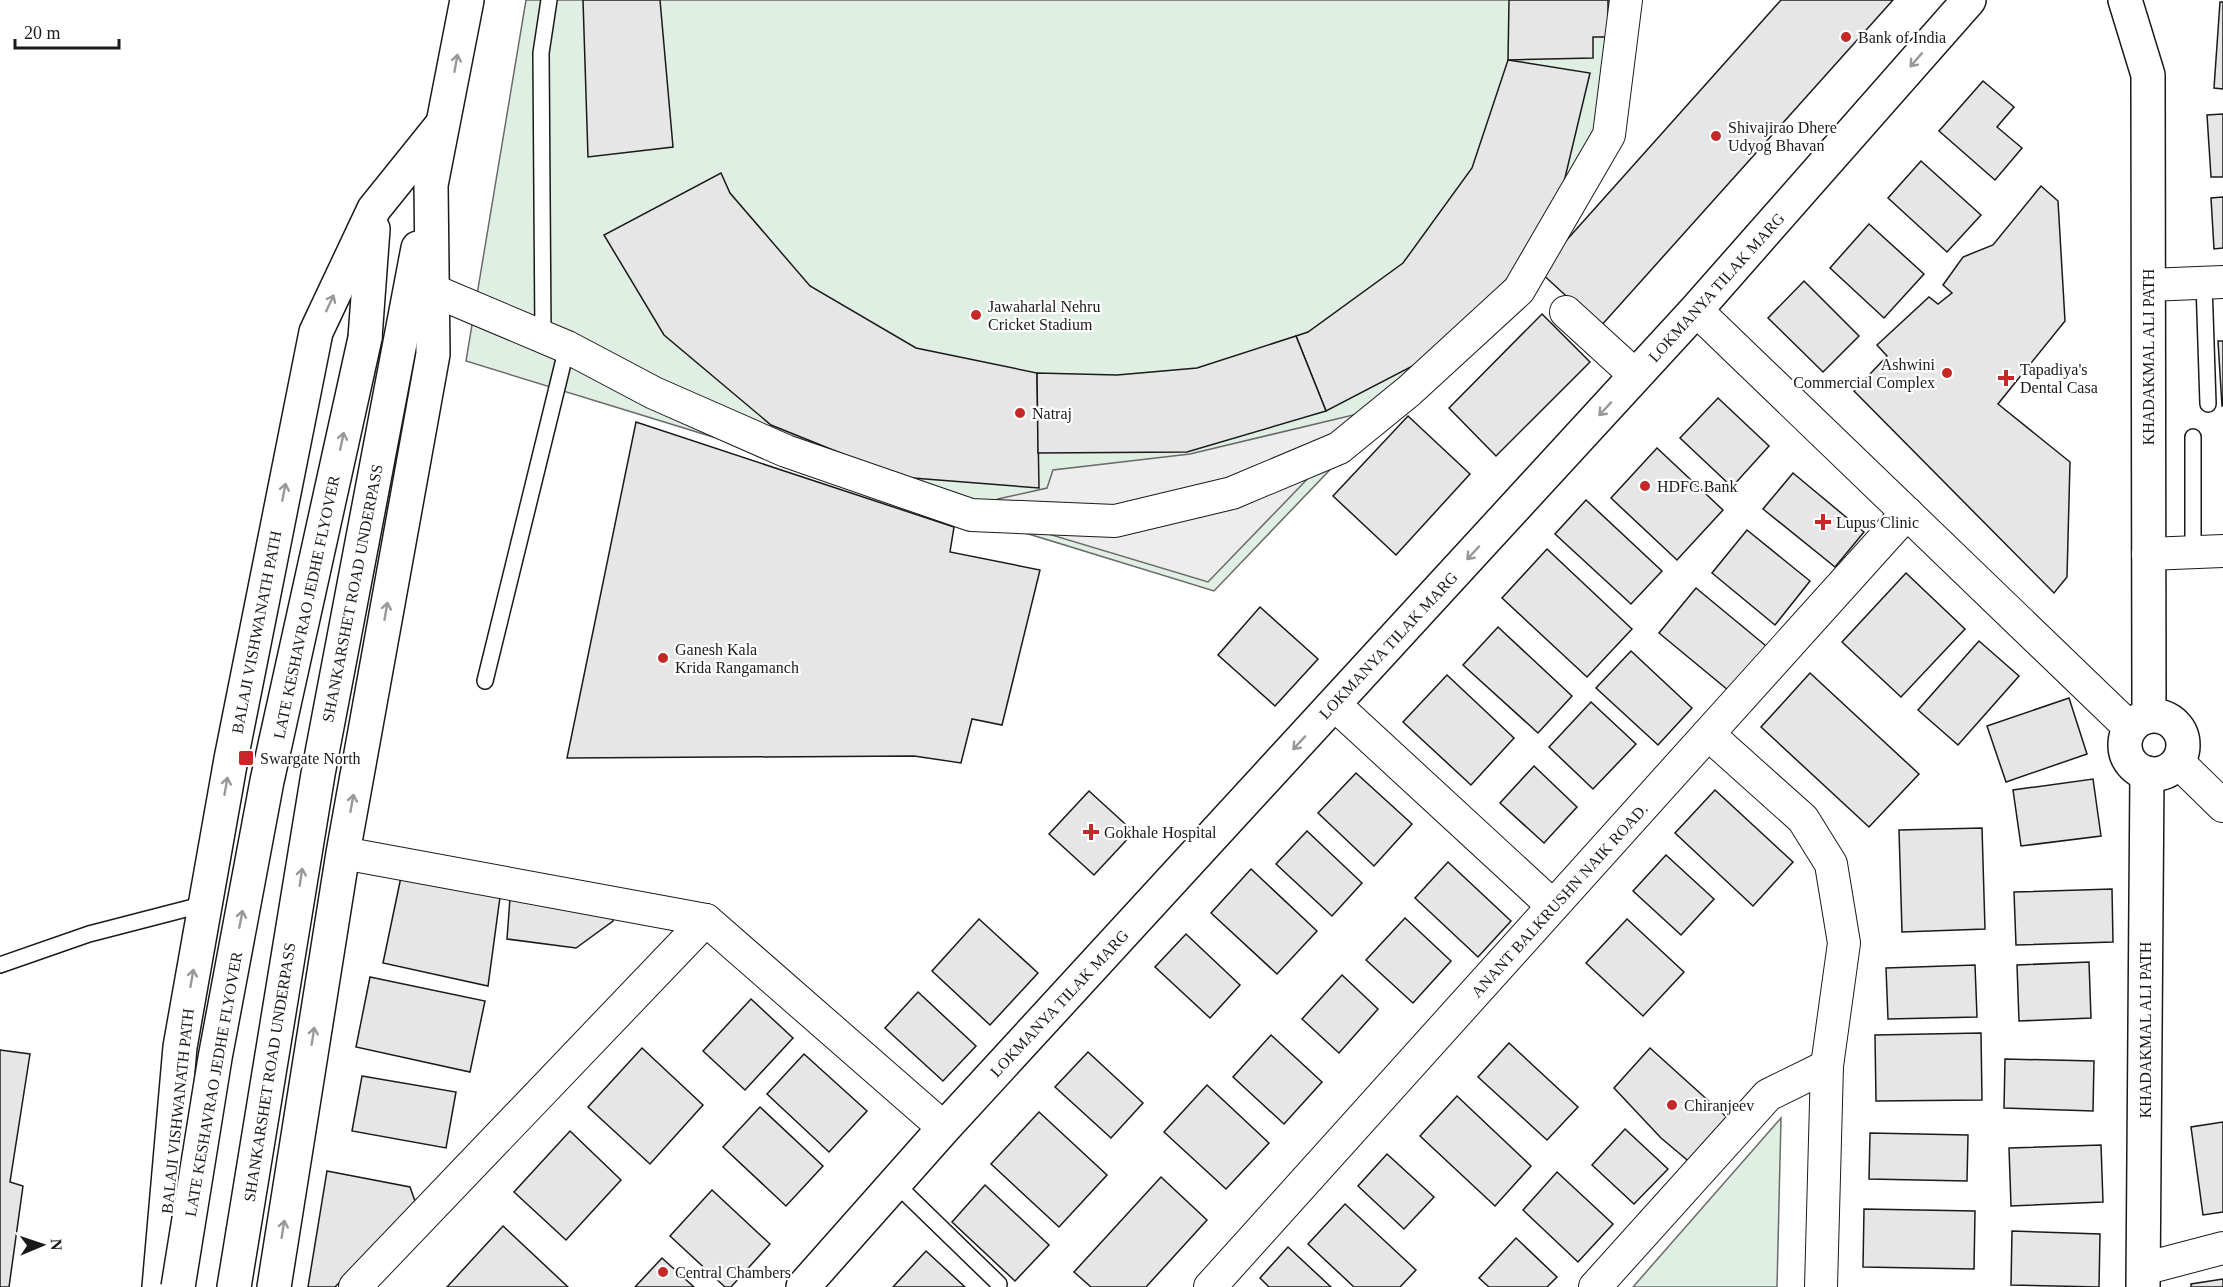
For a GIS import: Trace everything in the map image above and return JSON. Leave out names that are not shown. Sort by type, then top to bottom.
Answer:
[{"type":"main road","name":"BALAJI VISHWANATH PATH","points":[[274,1287],[343,853],[432,354],[431,184],[467,0]]},
{"type":"main road","name":"LOKMANYA TILAK MARG","points":[[803,1287],[944,1128],[1696,310],[1969,0]]},
{"type":"main road","name":"KHADAKMAL ALI PATH","points":[[2126,0],[2148,75],[2148,554],[2139,722]]},
{"type":"main road","name":"BALAJI VISHWANATH PATH","points":[[159,1287],[180,1047],[233,747],[316,332],[374,209],[445,120]]},
{"type":"main road","name":"SHANKARSHET ROAD UNDERPASS","points":[[234,1287],[318,774],[396,357],[431,184]]},
{"type":"main road","name":"LATE KESHAVRAO JEDHE FLYOVER","points":[[178,1287],[215,1058],[267,781],[365,338],[374,209]]},
{"type":"main road","points":[[2166,718],[2178,730],[2183,746],[2178,762],[2164,772],[2147,773],[2133,765],[2127,755],[2125,739],[2139,722],[2166,718]]},
{"type":"main road","name":"KHADAKMAL ALI PATH","points":[[2143,1278],[2147,773]]},
{"type":"street","points":[[432,290],[555,342],[654,393],[786,450],[970,515],[1115,521],[1232,493],[1339,448],[1409,392],[1519,290],[1609,135],[1626,0]]},
{"type":"street","points":[[2148,285],[2214,282]]},
{"type":"street","points":[[1696,310],[1907,513],[2139,722]]},
{"type":"street","points":[[1566,312],[1636,376]]},
{"type":"street","name":"ANANT BALKRUSHN NAIK ROAD.","points":[[1210,1287],[1907,513]]},
{"type":"street","points":[[2148,554],[2208,552]]},
{"type":"street","points":[[1334,704],[1553,906]]},
{"type":"street","points":[[1708,734],[1803,819],[1831,864],[1844,943],[1827,1066],[1821,1287]]},
{"type":"street","points":[[2178,762],[2223,806]]},
{"type":"street","points":[[343,853],[706,920],[944,1128]]},
{"type":"street","points":[[355,1287],[706,920]]},
{"type":"street","points":[[1595,1287],[1768,1095],[1827,1066]]},
{"type":"street","points":[[2143,1278],[2223,1248]]},
{"type":"lane","points":[[485,681],[555,342],[541,53],[549,0]]},
{"type":"lane","points":[[2208,404],[2214,282]]},
{"type":"lane","points":[[2193,437],[2208,552]]},
{"type":"lane","points":[[0,965],[89,934],[205,904]]},
{"type":"lane","points":[[895,1183],[999,1284]]},
{"type":"green space","name":"Jawaharlal Nehru Cricket Stadium","points":[[526,0],[1633,0],[1597,175],[1522,269],[1214,591],[466,361]]},
{"type":"green space","points":[[1781,1118],[1777,1287],[1633,1287]]},
{"type":"shaded area","points":[[1374,410],[1208,582],[992,517],[998,499],[1047,488],[1053,470],[1190,454]]},
{"type":"building","points":[[583,0],[660,0],[673,147],[588,157]]},
{"type":"building","points":[[1509,0],[1608,0],[1608,37],[1593,37],[1593,58],[1508,60]]},
{"type":"building","name":"Shivajirao Dhere Udyog Bhavan","points":[[1781,0],[1893,0],[1600,327],[1539,271]]},
{"type":"building","points":[[2220,2],[2223,2],[2223,89],[2214,88]]},
{"type":"building","points":[[1508,60],[1590,73],[1564,182],[1508,278],[1430,357],[1326,411],[1296,336],[1308,332],[1403,263],[1472,168]]},
{"type":"building","points":[[1983,81],[2014,107],[1997,127],[2022,148],[1995,180],[1939,131]]},
{"type":"building","points":[[2223,114],[2223,177],[2211,177],[2207,115]]},
{"type":"building","points":[[1921,161],[1981,215],[1947,252],[1888,198]]},
{"type":"building","points":[[721,173],[730,193],[810,286],[916,348],[1037,373],[1039,488],[900,477],[771,425],[664,335],[604,235]]},
{"type":"building","name":"Ashwini Commercial Complex","points":[[2041,186],[2058,201],[2065,321],[1998,404],[2070,462],[2067,577],[2054,593],[1854,391],[1887,356],[1877,345],[1929,297],[1938,304],[1952,293],[1943,285],[1963,257],[1993,245]]},
{"type":"building","points":[[2223,197],[2223,248],[2214,249],[2211,198]]},
{"type":"building","points":[[1869,224],[1924,274],[1884,318],[1830,268]]},
{"type":"building","points":[[1804,281],[1859,336],[1823,372],[1768,318]]},
{"type":"building","points":[[1542,314],[1590,362],[1496,456],[1449,408]]},
{"type":"building","points":[[1296,336],[1326,411],[1187,452],[1038,453],[1037,373],[1117,375],[1197,368]]},
{"type":"building","points":[[2218,341],[2223,341],[2223,406],[2222,406]]},
{"type":"building","points":[[1718,398],[1769,446],[1732,487],[1680,438]]},
{"type":"building","points":[[1408,416],[1470,474],[1396,555],[1333,496]]},
{"type":"building","points":[[636,422],[954,527],[950,552],[1040,570],[1002,725],[972,719],[961,763],[914,756],[567,758]]},
{"type":"building","points":[[1657,448],[1723,510],[1677,560],[1611,498]]},
{"type":"building","points":[[1793,473],[1864,532],[1835,567],[1763,509]]},
{"type":"building","points":[[1586,500],[1662,571],[1631,604],[1555,534]]},
{"type":"building","points":[[1747,530],[1810,581],[1775,625],[1712,573]]},
{"type":"building","points":[[1547,549],[1632,629],[1587,677],[1502,598]]},
{"type":"building","points":[[1906,573],[1965,629],[1901,697],[1842,642]]},
{"type":"building","points":[[1696,588],[1771,650],[1734,695],[1659,633]]},
{"type":"building","points":[[1260,607],[1318,659],[1275,706],[1218,655]]},
{"type":"building","points":[[1498,627],[1572,696],[1538,733],[1463,665]]},
{"type":"building","points":[[1979,641],[2019,676],[1958,745],[1918,710]]},
{"type":"building","points":[[1631,651],[1692,708],[1658,745],[1596,688]]},
{"type":"building","points":[[1810,673],[1919,774],[1869,827],[1761,727]]},
{"type":"building","points":[[1447,675],[1514,738],[1471,785],[1403,722]]},
{"type":"building","points":[[2069,698],[2087,754],[2006,782],[1987,726]]},
{"type":"building","points":[[1591,702],[1636,744],[1593,789],[1549,747]]},
{"type":"building","points":[[1534,766],[1577,807],[1544,843],[1500,803]]},
{"type":"building","points":[[1356,773],[1412,824],[1374,866],[1318,813]]},
{"type":"building","points":[[2093,779],[2101,836],[2021,846],[2013,790]]},
{"type":"building","points":[[1715,790],[1793,862],[1753,906],[1675,833]]},
{"type":"building","points":[[1089,791],[1134,832],[1094,875],[1049,834]]},
{"type":"building","points":[[1982,828],[1985,929],[1902,932],[1899,830]]},
{"type":"building","points":[[1307,831],[1362,883],[1332,916],[1276,864]]},
{"type":"building","points":[[1666,855],[1714,899],[1681,935],[1633,891]]},
{"type":"building","points":[[1448,862],[1511,921],[1478,957],[1415,898]]},
{"type":"building","points":[[1251,869],[1317,931],[1277,974],[1211,913]]},
{"type":"building","points":[[401,877],[500,897],[488,986],[383,963]]},
{"type":"building","points":[[2112,889],[2113,942],[2016,945],[2014,892]]},
{"type":"building","points":[[510,898],[615,910],[613,921],[576,948],[507,939]]},
{"type":"building","points":[[1405,918],[1451,961],[1413,1003],[1366,960]]},
{"type":"building","points":[[979,919],[1038,973],[990,1025],[932,971]]},
{"type":"building","points":[[1627,919],[1684,972],[1643,1016],[1586,963]]},
{"type":"building","points":[[1186,934],[1240,985],[1210,1018],[1155,967]]},
{"type":"building","points":[[2089,962],[2091,1018],[2019,1021],[2017,965]]},
{"type":"building","points":[[1975,965],[1977,1017],[1888,1019],[1886,968]]},
{"type":"building","points":[[1342,975],[1378,1009],[1339,1053],[1302,1019]]},
{"type":"building","points":[[370,977],[485,1001],[470,1072],[356,1047]]},
{"type":"building","points":[[918,992],[976,1046],[943,1081],[885,1028]]},
{"type":"building","points":[[751,999],[793,1038],[745,1090],[703,1051]]},
{"type":"building","points":[[1981,1033],[1982,1100],[1876,1101],[1875,1035]]},
{"type":"building","points":[[1271,1035],[1322,1082],[1284,1124],[1233,1077]]},
{"type":"building","points":[[1509,1043],[1578,1107],[1547,1140],[1478,1077]]},
{"type":"building","points":[[642,1048],[703,1105],[650,1164],[588,1107]]},
{"type":"building","name":"Chiranjeev","points":[[1650,1048],[1732,1122],[1692,1164],[1661,1138],[1614,1088]]},
{"type":"building","points":[[0,1050],[30,1054],[10,1182],[23,1186],[9,1287],[0,1287]]},
{"type":"building","points":[[1088,1052],[1143,1103],[1111,1138],[1055,1087]]},
{"type":"building","points":[[804,1054],[867,1111],[829,1152],[767,1094]]},
{"type":"building","points":[[2005,1059],[2094,1061],[2093,1111],[2004,1108]]},
{"type":"building","points":[[362,1076],[456,1092],[446,1148],[352,1131]]},
{"type":"building","points":[[1207,1085],[1269,1143],[1226,1189],[1164,1132]]},
{"type":"building","points":[[1457,1096],[1531,1166],[1495,1206],[1420,1136]]},
{"type":"building","points":[[760,1107],[823,1166],[786,1206],[723,1147]]},
{"type":"building","points":[[1039,1112],[1107,1175],[1059,1227],[991,1164]]},
{"type":"building","points":[[2223,1122],[2223,1212],[2203,1215],[2191,1127]]},
{"type":"building","points":[[1625,1129],[1668,1169],[1634,1204],[1592,1165]]},
{"type":"building","points":[[570,1131],[621,1180],[566,1240],[514,1192]]},
{"type":"building","points":[[1870,1133],[1968,1135],[1967,1181],[1869,1179]]},
{"type":"building","points":[[2101,1145],[2103,1202],[2011,1206],[2009,1148]]},
{"type":"building","points":[[1387,1154],[1434,1197],[1404,1229],[1358,1186]]},
{"type":"building","points":[[327,1171],[410,1187],[416,1204],[335,1287],[308,1287]]},
{"type":"building","points":[[1557,1172],[1613,1224],[1578,1262],[1523,1210]]},
{"type":"building","points":[[1161,1177],[1207,1220],[1146,1287],[1091,1287],[1074,1272]]},
{"type":"building","points":[[985,1185],[1049,1245],[1015,1281],[952,1222]]},
{"type":"building","points":[[712,1190],[770,1244],[731,1287],[725,1287],[670,1236]]},
{"type":"building","points":[[1345,1204],[1416,1270],[1400,1287],[1354,1287],[1308,1244]]},
{"type":"building","points":[[1864,1209],[1975,1211],[1974,1269],[1863,1267]]},
{"type":"building","points":[[503,1226],[568,1287],[447,1287]]},
{"type":"building","points":[[2012,1231],[2100,1234],[2099,1287],[2011,1285]]},
{"type":"building","points":[[1516,1238],[1557,1277],[1547,1287],[1489,1287],[1479,1278]]},
{"type":"building","points":[[1288,1247],[1331,1287],[1269,1287],[1260,1278]]},
{"type":"building","points":[[926,1251],[965,1287],[893,1287]]},
{"type":"building","name":"Central Chambers","points":[[662,1258],[694,1287],[635,1287]]},
{"type":"building","points":[[2223,1279],[2223,1287],[2191,1287],[2191,1284]]},
{"type":"place","name":"Bank of India","points":[[1846,37]]},
{"type":"place","name":"Shivajirao Dhere Udyog Bhavan","points":[[1716,136]]},
{"type":"place","name":"Jawaharlal Nehru Cricket Stadium","points":[[976,315]]},
{"type":"place","name":"Ashwini Commercial Complex","points":[[1947,373]]},
{"type":"place","name":"Tapadiya's Dental Casa","points":[[2006,378]]},
{"type":"place","name":"Natraj","points":[[1020,413]]},
{"type":"place","name":"HDFC Bank","points":[[1645,486]]},
{"type":"place","name":"Lupus Clinic","points":[[1823,522]]},
{"type":"place","name":"Ganesh Kala Krida Rangamanch","points":[[663,658]]},
{"type":"place","name":"Swargate North","points":[[246,758]]},
{"type":"place","name":"Gokhale Hospital","points":[[1091,832]]},
{"type":"place","name":"Chiranjeev","points":[[1672,1105]]},
{"type":"place","name":"Central Chambers","points":[[663,1272]]}]
